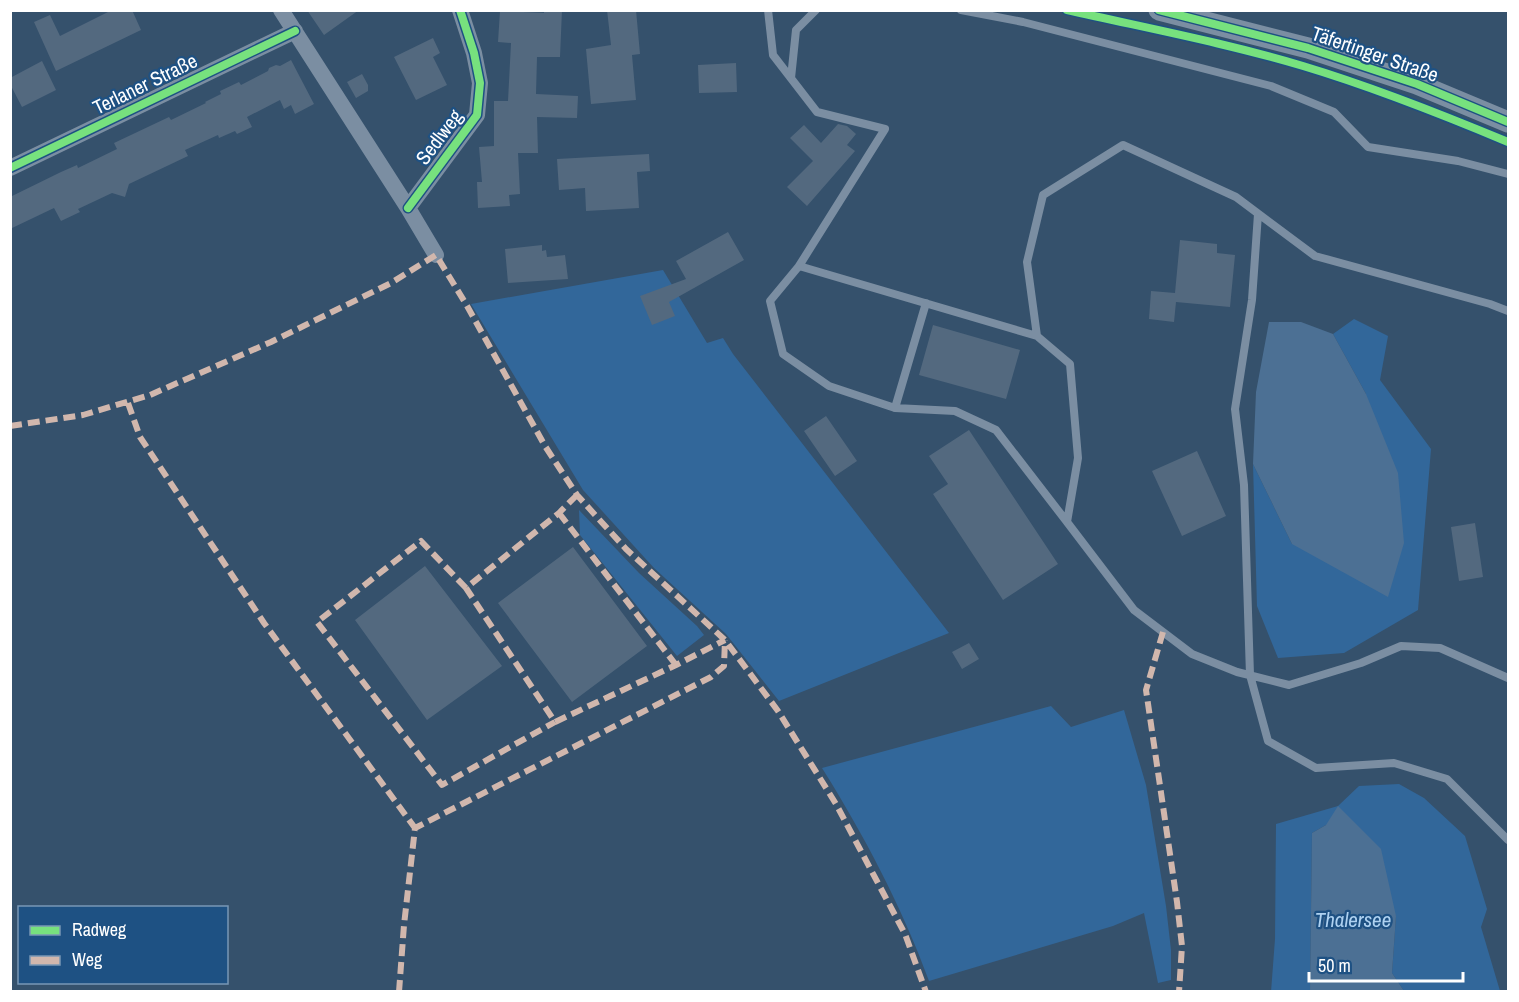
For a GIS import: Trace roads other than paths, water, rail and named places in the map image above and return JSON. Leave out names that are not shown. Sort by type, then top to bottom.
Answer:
[{"type":"street","points":[[281,10],[436,255]]},
{"type":"street","name":"Sedlweg","points":[[408,208],[477,115],[480,82],[474,53],[460,10]]},
{"type":"street","name":"Täfertinger Straße","points":[[1159,10],[1319,52],[1417,84],[1509,122]]},
{"type":"street","name":"Terlaner Straße","points":[[10,168],[295,31]]},
{"type":"lane","points":[[768,10],[772,55],[817,112],[885,129],[799,266],[770,301],[783,354],[829,386],[895,408],[955,411],[996,430],[1134,610],[1192,654],[1250,675],[1289,685],[1361,663],[1401,646],[1440,648],[1509,678]]},
{"type":"lane","points":[[791,78],[796,30],[816,10]]},
{"type":"lane","points":[[961,10],[1023,22],[1271,86],[1334,112],[1368,147],[1458,161],[1509,174]]},
{"type":"lane","points":[[1037,336],[1027,262],[1043,195],[1124,145],[1236,197],[1315,256],[1509,311]]},
{"type":"lane","points":[[1258,214],[1252,300],[1235,409],[1244,485],[1250,675],[1268,741],[1316,768],[1394,763],[1448,779],[1509,840]]},
{"type":"lane","points":[[799,266],[1037,336],[1070,364],[1078,458],[1067,522]]},
{"type":"lane","points":[[895,408],[926,303]]},
{"type":"water","points":[[1269,322],[1301,322],[1333,334],[1366,394],[1398,473],[1404,543],[1388,597],[1292,544],[1253,464],[1256,392]]},
{"type":"water","name":"Thalersee","points":[[1338,806],[1381,849],[1396,916],[1392,973],[1404,991],[1310,991],[1312,833],[1326,825]]}]
